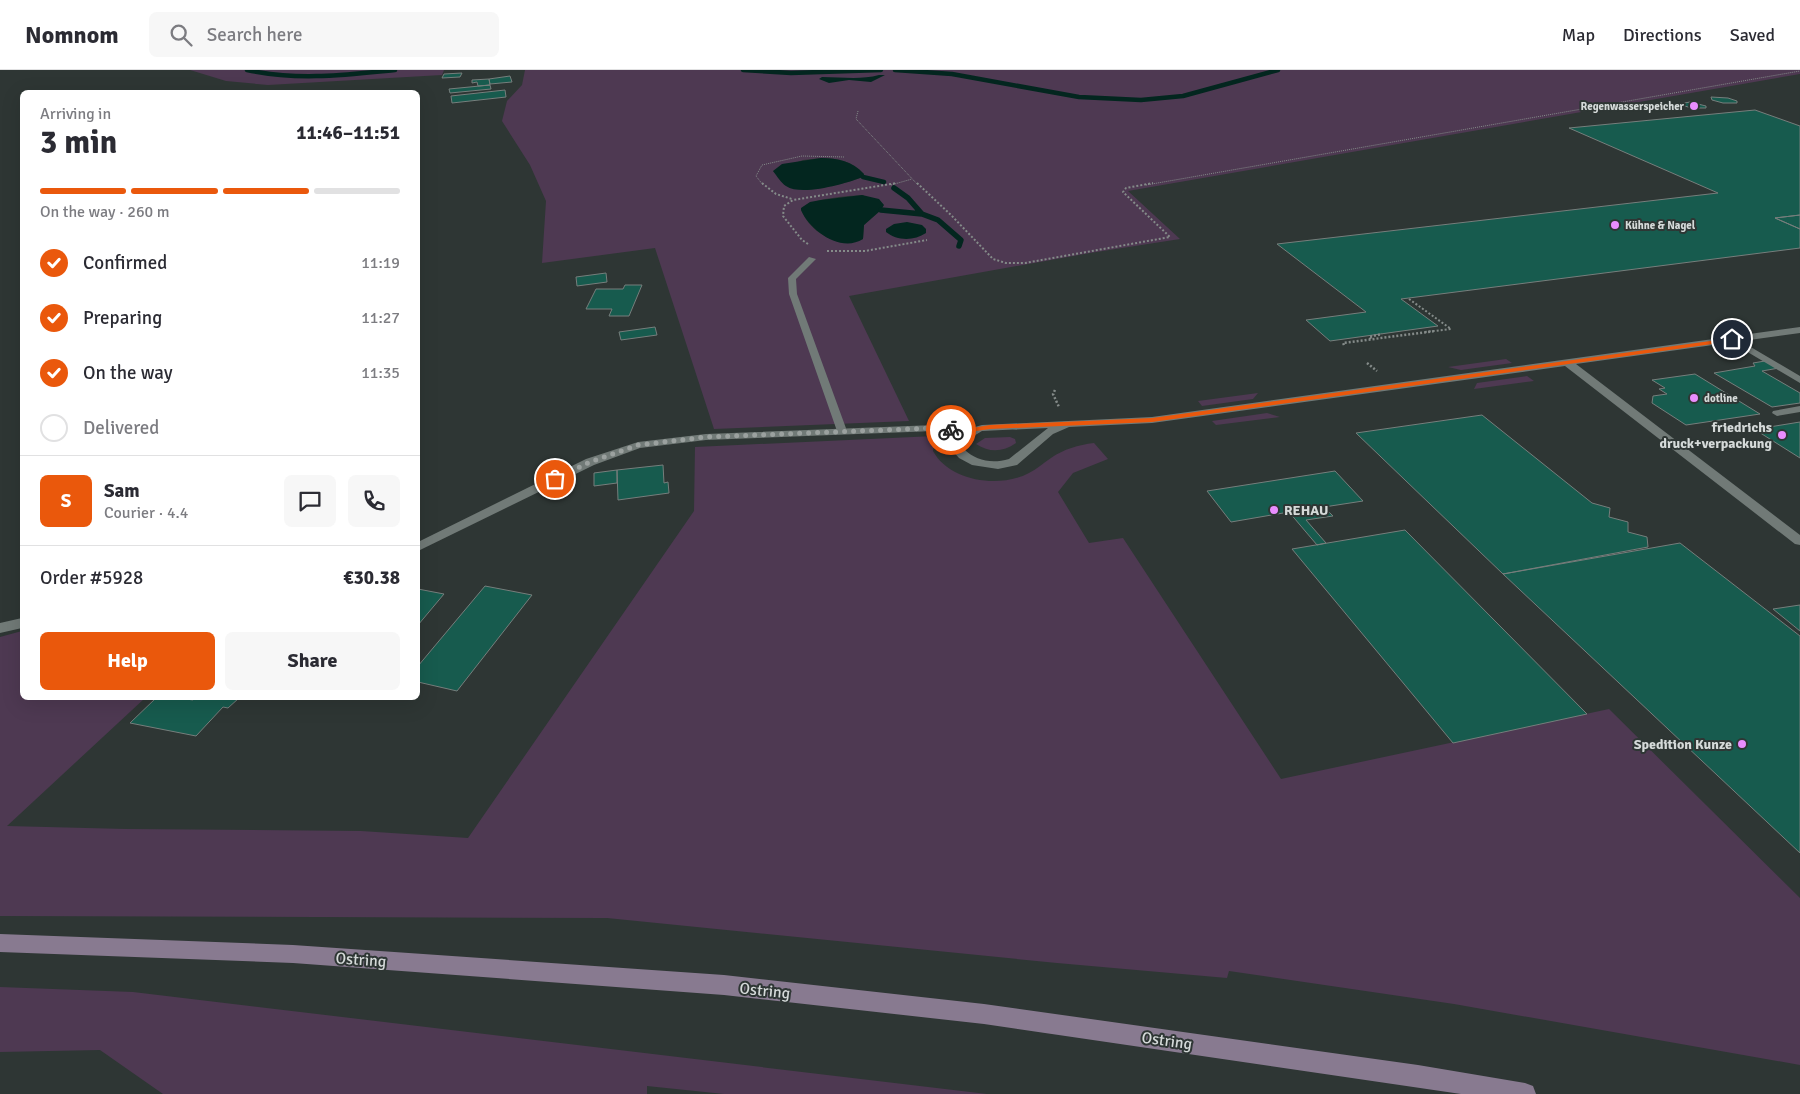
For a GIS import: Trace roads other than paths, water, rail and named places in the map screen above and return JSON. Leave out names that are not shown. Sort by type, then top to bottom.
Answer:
[{"type":"main road","name":"Ostring","points":[[0,943],[293,954],[724,985],[984,1014],[1418,1076],[1525,1094]]},
{"type":"street","points":[[420,547],[590,462],[638,445],[706,437],[842,431],[935,428],[964,434],[982,428],[1165,418],[1800,330]]},
{"type":"street","points":[[1567,362],[1800,541]]},
{"type":"street","points":[[964,434],[959,442],[958,450],[964,457],[973,462],[997,465],[1013,462],[1049,432],[1067,424]]},
{"type":"street","points":[[0,628],[20,623]]},
{"type":"lane","points":[[812,258],[792,278],[793,294],[842,431]]},
{"type":"lane","points":[[1732,339],[1800,380]]},
{"type":"lane","points":[[1777,413],[1800,409]]},
{"type":"waterway","points":[[247,70],[303,76],[395,70]]},
{"type":"waterway","points":[[743,70],[791,73],[881,70]]},
{"type":"waterway","points":[[895,70],[952,74],[1079,97],[1141,100],[1183,96],[1278,70]]},
{"type":"waterway","points":[[863,177],[884,182]]},
{"type":"waterway","points":[[894,188],[908,198],[922,214]]},
{"type":"waterway","points":[[881,210],[922,214]]},
{"type":"waterway","points":[[922,214],[938,220],[961,240],[959,246]]},
{"type":"place","name":"Regenwasserspeicher","points":[[1694,106]]},
{"type":"place","name":"Kühne & Nagel","points":[[1615,225]]},
{"type":"place","name":"dotline","points":[[1694,398]]},
{"type":"place","name":"friedrichs druck+verpackung","points":[[1782,435]]},
{"type":"place","name":"REHAU","points":[[1274,510]]},
{"type":"place","name":"Spedition Kunze","points":[[1742,744]]}]
